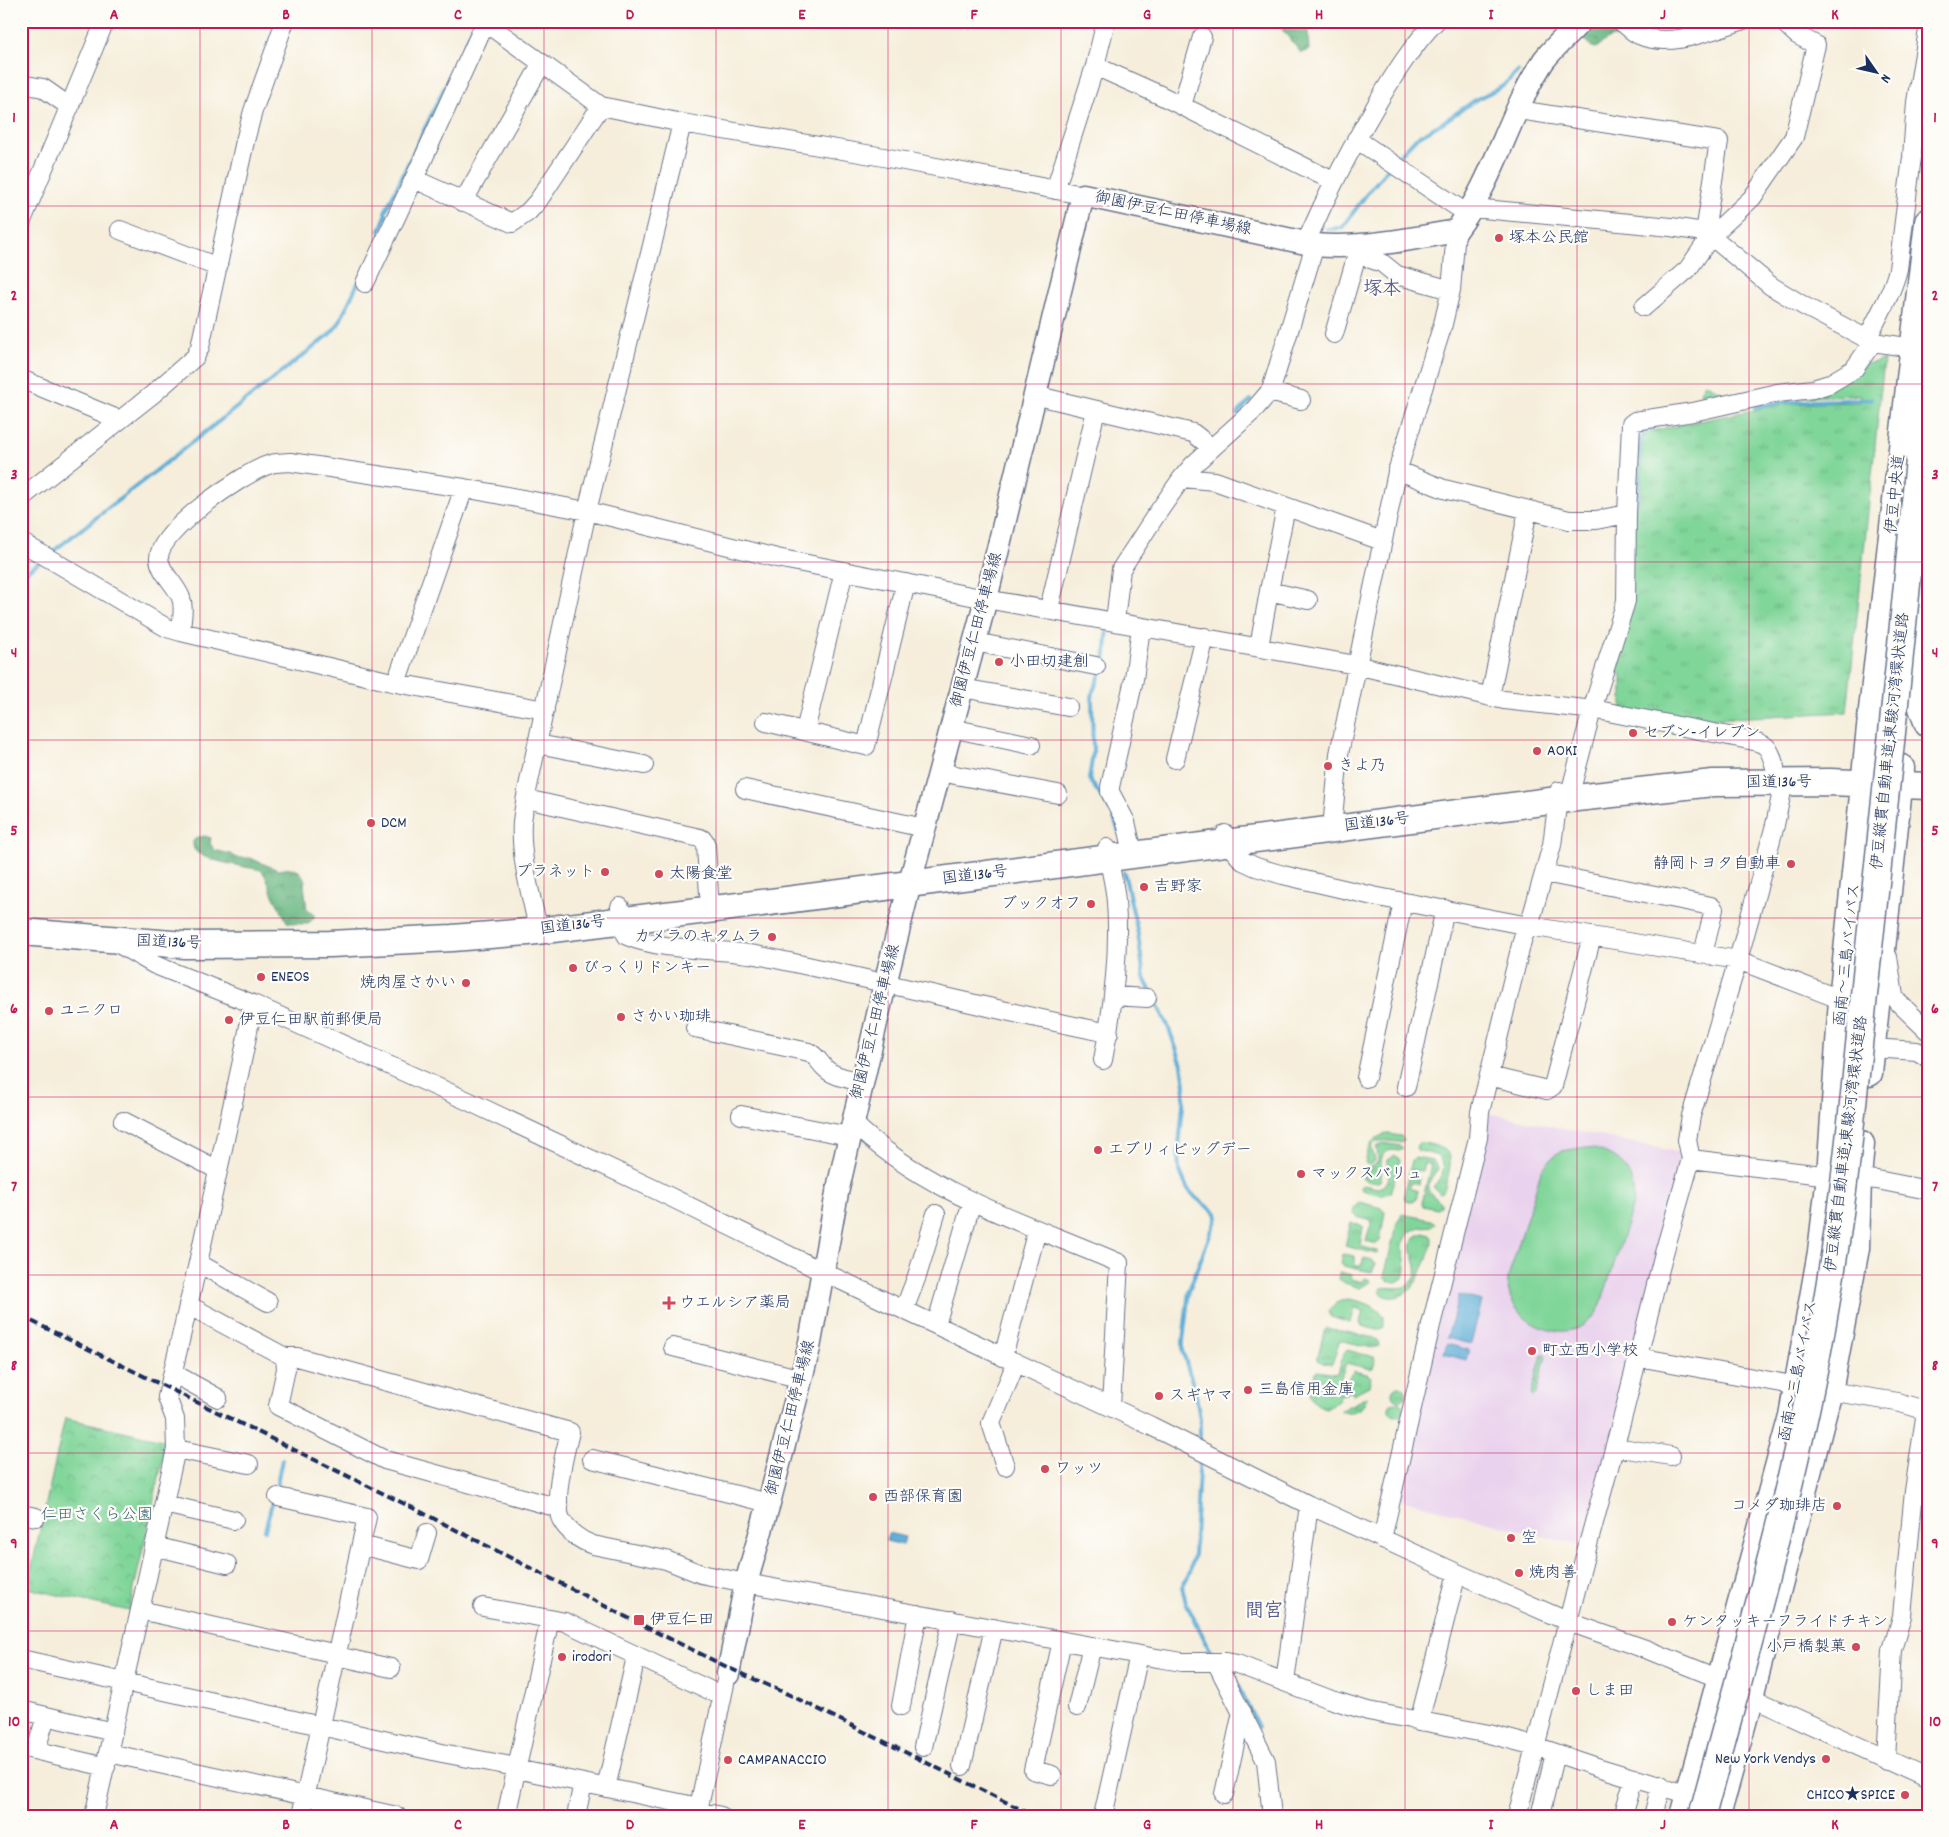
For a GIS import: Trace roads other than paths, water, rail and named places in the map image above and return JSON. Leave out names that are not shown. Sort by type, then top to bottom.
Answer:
[{"type":"highway","name":"伊豆中央道","points":[[1866,775],[1920,339],[1928,222]]},
{"type":"highway","points":[[1919,459],[1920,339]]},
{"type":"highway","points":[[1919,459],[1928,416]]},
{"type":"highway","name":"伊豆縦貫自動車道;東駿河湾環状道路","points":[[1706,1811],[1780,1519],[1812,1384],[1827,1303],[1857,1067],[1893,734],[1919,459]]},
{"type":"highway","points":[[1901,776],[1927,537]]},
{"type":"highway","points":[[1928,583],[1922,645],[1921,694],[1922,708],[1928,724]]},
{"type":"highway","name":"国道136号","points":[[1226,837],[1333,818],[1563,791],[1713,783],[1780,774],[1901,776],[1928,769]]},
{"type":"highway","name":"函南～三島バイパス","points":[[1706,1811],[1720,1679],[1792,1416],[1821,1252],[1830,1176],[1842,1000],[1866,775]]},
{"type":"highway","name":"国道136号","points":[[1901,776],[1928,786]]},
{"type":"highway","name":"函南～三島バイパス","points":[[1706,1811],[1750,1697],[1829,1390],[1856,1248],[1858,1178],[1901,776]]},
{"type":"highway","name":"国道136号","points":[[21,922],[185,945],[330,944],[462,938],[620,914],[1226,837],[1563,791]]},
{"type":"highway","name":"国道136号","points":[[21,932],[104,934],[320,932],[620,914],[709,895],[911,877]]},
{"type":"main road","points":[[1466,218],[1518,110],[1545,60],[1574,23]]},
{"type":"main road","name":"御園伊豆仁田停車場線","points":[[728,1674],[746,1583],[810,1348],[850,1129],[861,1082],[911,877],[986,599],[1083,195],[1311,244],[1358,249],[1415,238],[1466,218]]},
{"type":"street","points":[[21,223],[105,21]]},
{"type":"street","points":[[21,498],[153,394],[195,356],[200,347],[245,141],[253,111],[285,21]]},
{"type":"street","points":[[1055,190],[1094,66],[1106,21]]},
{"type":"street","points":[[1115,622],[1120,569],[1182,478],[1269,392],[1311,244],[1333,181],[1406,54],[1436,21]]},
{"type":"street","points":[[1620,21],[1641,36],[1665,39],[1682,38],[1741,21]]},
{"type":"street","points":[[1644,307],[1688,269],[1708,234],[1752,198],[1795,134],[1816,45],[1797,35],[1782,21]]},
{"type":"street","points":[[365,284],[414,180],[484,22],[601,106],[682,123],[878,156],[1083,195]]},
{"type":"street","points":[[1382,1539],[1431,1325],[1478,1138],[1480,1112],[1488,1076],[1523,938],[1529,926],[1552,845],[1563,791],[1592,710],[1626,601],[1631,424],[1635,421],[1693,412],[1777,393],[1814,389],[1830,384],[1854,369],[1870,340],[1898,269],[1912,157],[1916,102],[1928,30]]},
{"type":"street","points":[[1182,106],[1202,36]]},
{"type":"street","points":[[463,202],[542,63]]},
{"type":"street","points":[[1094,66],[1182,106],[1333,181]]},
{"type":"street","points":[[23,87],[36,85],[70,107]]},
{"type":"street","points":[[414,180],[512,223],[528,212],[538,201],[601,106]]},
{"type":"street","points":[[1518,110],[1720,141],[1708,234]]},
{"type":"street","points":[[536,919],[525,870],[522,840],[522,821],[526,799],[587,511],[682,123]]},
{"type":"street","points":[[1356,139],[1466,218],[1671,226],[1708,234],[1771,286],[1870,340],[1920,339]]},
{"type":"street","points":[[1333,818],[1339,754],[1397,470],[1442,324],[1466,218]]},
{"type":"street","points":[[120,230],[218,267]]},
{"type":"street","points":[[1334,334],[1358,249],[1382,263],[1397,275],[1451,290]]},
{"type":"street","points":[[21,379],[120,420]]},
{"type":"street","points":[[1269,392],[1301,400]]},
{"type":"street","points":[[1034,396],[1192,433],[1211,448]]},
{"type":"street","points":[[1049,609],[1096,410]]},
{"type":"street","points":[[181,632],[183,603],[177,590],[163,570],[159,559],[160,552],[176,529],[211,499],[252,472],[268,465],[290,462],[464,488],[587,511],[777,558],[986,599],[1356,665],[1490,697],[1592,710],[1764,743],[1771,751],[1780,774],[1777,816],[1738,960],[1691,1116],[1687,1140],[1691,1159],[1517,1816]]},
{"type":"street","points":[[1397,470],[1444,489],[1569,520],[1596,520],[1627,514]]},
{"type":"street","points":[[1182,478],[1215,481],[1382,541]]},
{"type":"street","points":[[396,683],[464,488]]},
{"type":"street","points":[[1259,647],[1286,507]]},
{"type":"street","points":[[1490,697],[1528,510]]},
{"type":"street","points":[[21,542],[166,628],[396,683],[545,710]]},
{"type":"street","points":[[806,731],[844,571]]},
{"type":"street","points":[[766,722],[866,746],[906,583]]},
{"type":"street","points":[[1269,592],[1308,600]]},
{"type":"street","points":[[1104,1060],[1114,996],[1117,936],[1115,850],[1126,822],[1110,792],[1110,787],[1130,698],[1141,626]]},
{"type":"street","points":[[1175,759],[1205,637]]},
{"type":"street","points":[[975,642],[1096,666]]},
{"type":"street","points":[[962,688],[1068,707]]},
{"type":"street","points":[[951,728],[1032,745]]},
{"type":"street","points":[[538,744],[644,765]]},
{"type":"street","points":[[939,772],[1058,794]]},
{"type":"street","points":[[745,789],[924,828]]},
{"type":"street","points":[[526,799],[704,840],[709,870],[709,895]]},
{"type":"street","points":[[1226,837],[1242,861],[1256,867],[1403,902],[1529,926],[1738,960],[1842,1000]]},
{"type":"street","points":[[1544,874],[1711,906],[1714,909],[1703,954]]},
{"type":"street","points":[[1366,1078],[1403,902]]},
{"type":"street","points":[[1406,1087],[1445,909]]},
{"type":"street","points":[[620,914],[627,936],[652,944],[758,956],[1002,1011],[1109,1032]]},
{"type":"street","points":[[104,934],[155,966],[253,1004],[494,1114],[1110,1407],[1382,1539],[1568,1622],[1648,1650],[1720,1679],[1750,1697],[1928,1778]]},
{"type":"street","points":[[1884,934],[1894,996],[1928,1031]]},
{"type":"street","points":[[1488,1076],[1546,1090],[1553,1086],[1592,936]]},
{"type":"street","points":[[1114,996],[1147,998]]},
{"type":"street","points":[[94,1816],[176,1449],[175,1418],[167,1397],[198,1263],[253,1004]]},
{"type":"street","points":[[695,1028],[809,1052],[816,1056],[825,1069],[831,1073],[861,1082]]},
{"type":"street","points":[[1872,1048],[1916,1051],[1928,1058]]},
{"type":"street","points":[[742,1115],[850,1129],[940,1186],[1037,1230],[1119,1264],[1110,1407]]},
{"type":"street","points":[[123,1121],[218,1170]]},
{"type":"street","points":[[1691,1159],[1877,1180],[1928,1190]]},
{"type":"street","points":[[936,1325],[972,1201]]},
{"type":"street","points":[[904,1310],[918,1276],[936,1214]]},
{"type":"street","points":[[1005,1466],[991,1423],[1010,1360],[1037,1230]]},
{"type":"street","points":[[198,1263],[268,1302]]},
{"type":"street","points":[[188,1305],[285,1357],[297,1357],[570,1432],[560,1472],[559,1508],[561,1519],[569,1530],[584,1542],[666,1560],[701,1574],[746,1583],[1139,1655],[1182,1662],[1237,1664],[1329,1699],[1368,1711],[1489,1734],[1535,1746],[1661,1785],[1706,1811]]},
{"type":"street","points":[[672,1347],[802,1379]]},
{"type":"street","points":[[285,1357],[286,1369],[278,1406],[386,1460],[559,1508]]},
{"type":"street","points":[[1638,1357],[1798,1386]]},
{"type":"street","points":[[172,1373],[218,1398]]},
{"type":"street","points":[[1829,1390],[1897,1402],[1927,1411],[1914,1491],[1902,1616],[1892,1650],[1886,1760]]},
{"type":"street","points":[[1615,1446],[1671,1456]]},
{"type":"street","points":[[176,1449],[249,1464]]},
{"type":"street","points":[[592,1459],[769,1503]]},
{"type":"street","points":[[278,1497],[367,1517],[301,1816]]},
{"type":"street","points":[[164,1504],[234,1520]]},
{"type":"street","points":[[1285,1682],[1309,1505]]},
{"type":"street","points":[[361,1545],[419,1560],[426,1533]]},
{"type":"street","points":[[154,1546],[227,1564]]},
{"type":"street","points":[[1418,1722],[1457,1573]]},
{"type":"street","points":[[483,1607],[565,1622],[722,1696]]},
{"type":"street","points":[[140,1610],[391,1668]]},
{"type":"street","points":[[901,1706],[918,1614]]},
{"type":"street","points":[[506,1816],[550,1619]]},
{"type":"street","points":[[923,1747],[952,1620]]},
{"type":"street","points":[[962,1766],[994,1628]]},
{"type":"street","points":[[1052,1775],[1033,1770],[1062,1641]]},
{"type":"street","points":[[1077,1707],[1092,1646]]},
{"type":"street","points":[[1103,1816],[1139,1655]]},
{"type":"street","points":[[606,1788],[636,1656]]},
{"type":"street","points":[[21,1659],[606,1788],[721,1816]]},
{"type":"street","points":[[1216,1662],[1266,1761],[1272,1816]]},
{"type":"street","points":[[698,1811],[728,1674]]},
{"type":"street","points":[[21,1710],[113,1732]]},
{"type":"street","points":[[1224,1794],[1242,1712]]},
{"type":"street","points":[[46,1716],[29,1749],[107,1760],[306,1795],[397,1816]]},
{"type":"street","points":[[1540,1816],[1554,1753]]},
{"type":"street","points":[[1623,1816],[1634,1778]]},
{"type":"street","points":[[576,1816],[583,1783]]},
{"type":"street","points":[[1653,1816],[1661,1785]]},
{"type":"water","points":[[1459,1295],[1482,1301],[1471,1344],[1447,1338]]},
{"type":"water","points":[[1447,1344],[1469,1350],[1466,1360],[1444,1354]]},
{"type":"water","points":[[888,1533],[905,1537],[903,1545],[886,1541]]},
{"type":"waterway","points":[[380,231],[386,215],[385,212],[476,21]]},
{"type":"waterway","points":[[1396,159],[1416,138],[1477,99],[1503,86],[1518,71]]},
{"type":"waterway","points":[[1327,229],[1341,228],[1390,166]]},
{"type":"waterway","points":[[51,553],[329,335],[338,325],[358,283]]},
{"type":"waterway","points":[[1755,407],[1780,402],[1871,399]]},
{"type":"waterway","points":[[1237,414],[1251,400]]},
{"type":"waterway","points":[[1633,504],[1638,498],[1639,442],[1647,430],[1655,426]]},
{"type":"waterway","points":[[21,575],[42,560]]},
{"type":"waterway","points":[[1108,626],[1105,663],[1093,691],[1092,699],[1093,753],[1089,779],[1110,809]]},
{"type":"waterway","points":[[1114,818],[1119,832]]},
{"type":"waterway","points":[[1124,872],[1138,934],[1144,978],[1168,1026],[1182,1065],[1185,1085],[1178,1156],[1179,1169],[1187,1188],[1196,1198],[1216,1213],[1217,1217],[1189,1290],[1183,1341],[1183,1352],[1196,1395],[1200,1419],[1200,1446]]},
{"type":"waterway","points":[[1200,1455],[1194,1554],[1190,1572],[1182,1587],[1186,1603],[1211,1652]]},
{"type":"waterway","points":[[275,1492],[282,1460]]},
{"type":"waterway","points":[[265,1530],[273,1499]]},
{"type":"waterway","points":[[1235,1680],[1258,1727]]},
{"type":"railway","points":[[21,1316],[417,1510],[729,1668],[792,1696],[1034,1816]]},
{"type":"place","name":"塚本公民館","points":[[1499,238]]},
{"type":"place","name":"小田切建創","points":[[999,662]]},
{"type":"place","name":"セブン-イレブン","points":[[1633,733]]},
{"type":"place","name":"AOKI","points":[[1537,751]]},
{"type":"place","name":"きよ乃","points":[[1328,766]]},
{"type":"place","name":"DCM","points":[[371,823]]},
{"type":"place","name":"静岡トヨタ自動車","points":[[1791,864]]},
{"type":"place","name":"プラネット","points":[[605,872]]},
{"type":"place","name":"太陽食堂","points":[[659,874]]},
{"type":"place","name":"吉野家","points":[[1144,887]]},
{"type":"place","name":"ブックオフ","points":[[1091,904]]},
{"type":"place","name":"カメラのキタムラ","points":[[772,937]]},
{"type":"place","name":"びっくりドンキー","points":[[573,968]]},
{"type":"place","name":"ENEOS","points":[[261,977]]},
{"type":"place","name":"焼肉屋さかい","points":[[466,983]]},
{"type":"place","name":"ユニクロ","points":[[49,1011]]},
{"type":"place","name":"さかい珈琲","points":[[621,1017]]},
{"type":"place","name":"伊豆仁田駅前郵便局","points":[[229,1020]]},
{"type":"place","name":"エブリィビッグデー","points":[[1098,1150]]},
{"type":"place","name":"マックスバリュ","points":[[1301,1174]]},
{"type":"place","name":"ウエルシア薬局","points":[[669,1303]]},
{"type":"place","name":"町立西小学校","points":[[1532,1351]]},
{"type":"place","name":"三島信用金庫","points":[[1248,1390]]},
{"type":"place","name":"スギヤマ","points":[[1159,1396]]},
{"type":"place","name":"ワッツ","points":[[1045,1469]]},
{"type":"place","name":"西部保育園","points":[[873,1497]]},
{"type":"place","name":"コメダ珈琲店","points":[[1837,1506]]},
{"type":"place","name":"空","points":[[1511,1538]]},
{"type":"place","name":"焼肉善","points":[[1519,1573]]},
{"type":"place","name":"伊豆仁田","points":[[639,1620]]},
{"type":"place","name":"ケンタッキーフライドチキン","points":[[1672,1622]]},
{"type":"place","name":"小戸橋製菓","points":[[1856,1647]]},
{"type":"place","name":"irodori","points":[[562,1657]]},
{"type":"place","name":"しま田","points":[[1576,1691]]},
{"type":"place","name":"New York Vendys","points":[[1826,1759]]},
{"type":"place","name":"CAMPANACCIO","points":[[728,1760]]},
{"type":"place","name":"CHICO★SPICE","points":[[1905,1795]]},
{"type":"district","name":"塚本","points":[[1382,290]]},
{"type":"district","name":"間宮","points":[[1264,1612]]},
{"type":"park label","name":"仁田さくら公園","points":[[97,1515]]}]
